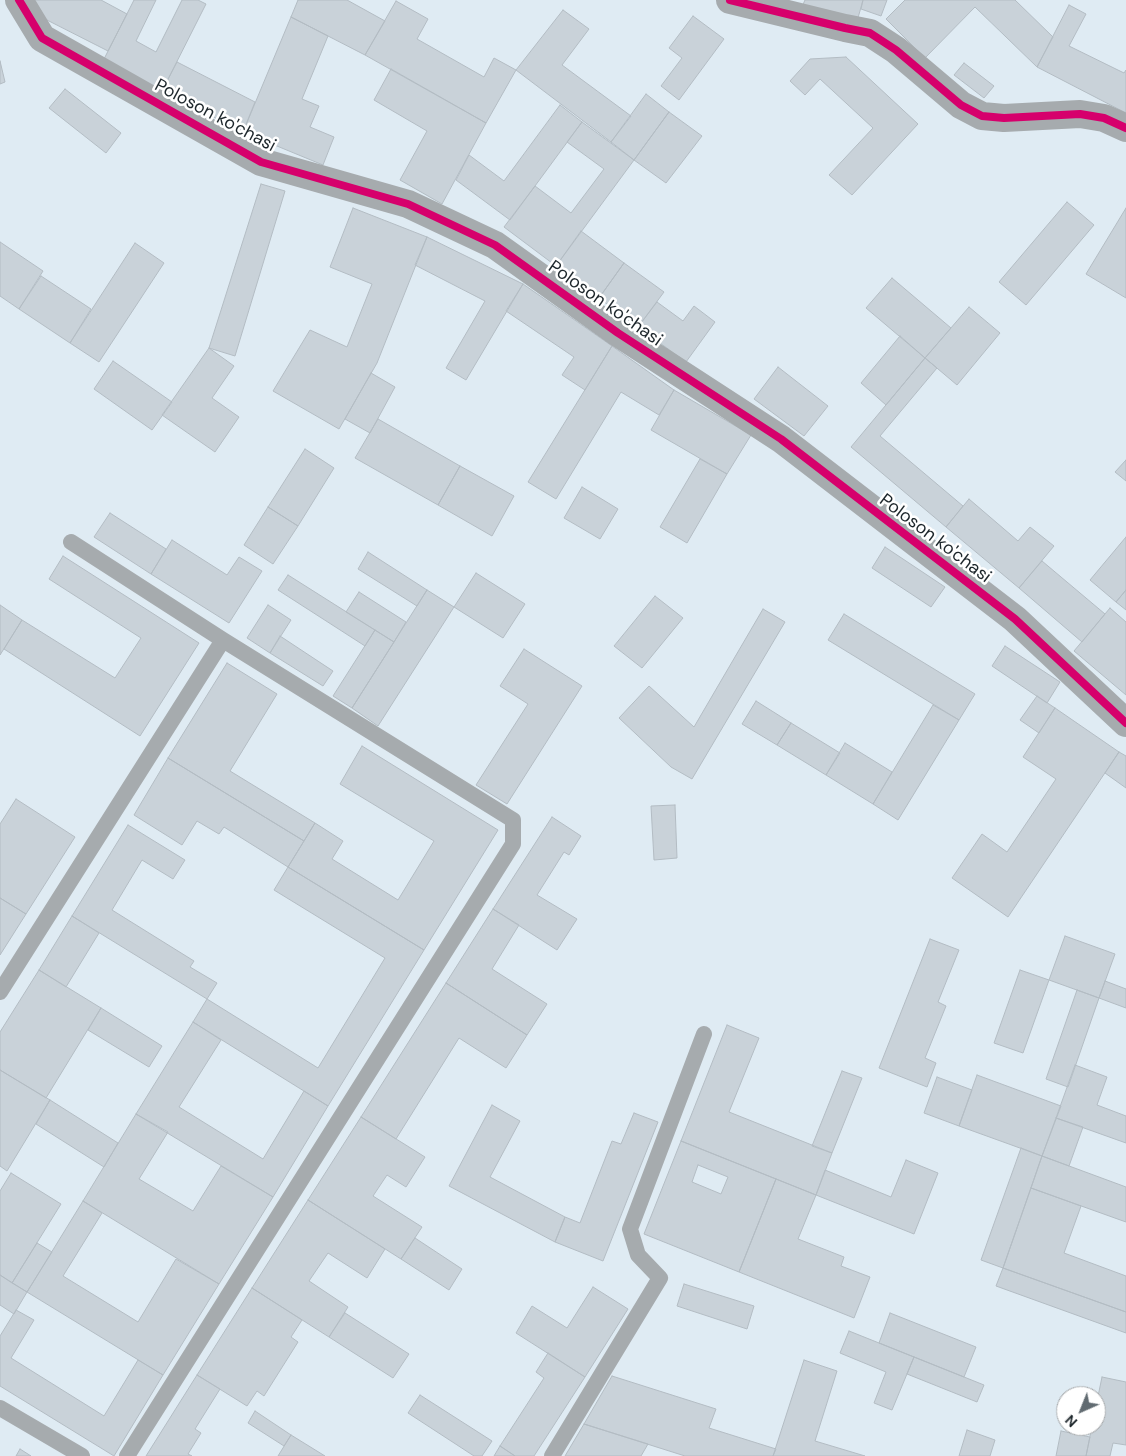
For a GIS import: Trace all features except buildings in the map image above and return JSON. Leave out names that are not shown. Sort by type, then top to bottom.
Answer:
[{"type":"street","name":"Poloson ko'chasi","points":[[19,0],[42,38],[261,162],[408,204],[495,245],[618,333],[781,439],[1015,619],[1126,723]]},
{"type":"street","points":[[730,0],[870,33],[896,50],[961,105],[982,116],[1004,118],[1080,114],[1104,118],[1126,128]]},
{"type":"lane","points":[[72,542],[222,640],[512,820],[513,844],[127,1456]]},
{"type":"lane","points":[[0,992],[222,640]]},
{"type":"lane","points":[[552,1456],[660,1278],[638,1255],[630,1229],[704,1034]]},
{"type":"lane","points":[[0,1408],[82,1456]]},
{"type":"cycle path","points":[[19,0],[42,38],[261,162],[408,204],[495,245],[618,333],[781,439],[1015,619],[1126,723]]},
{"type":"cycle path","points":[[730,0],[870,33],[896,50],[961,105],[982,116],[1004,118],[1080,114],[1104,118],[1126,128]]}]
